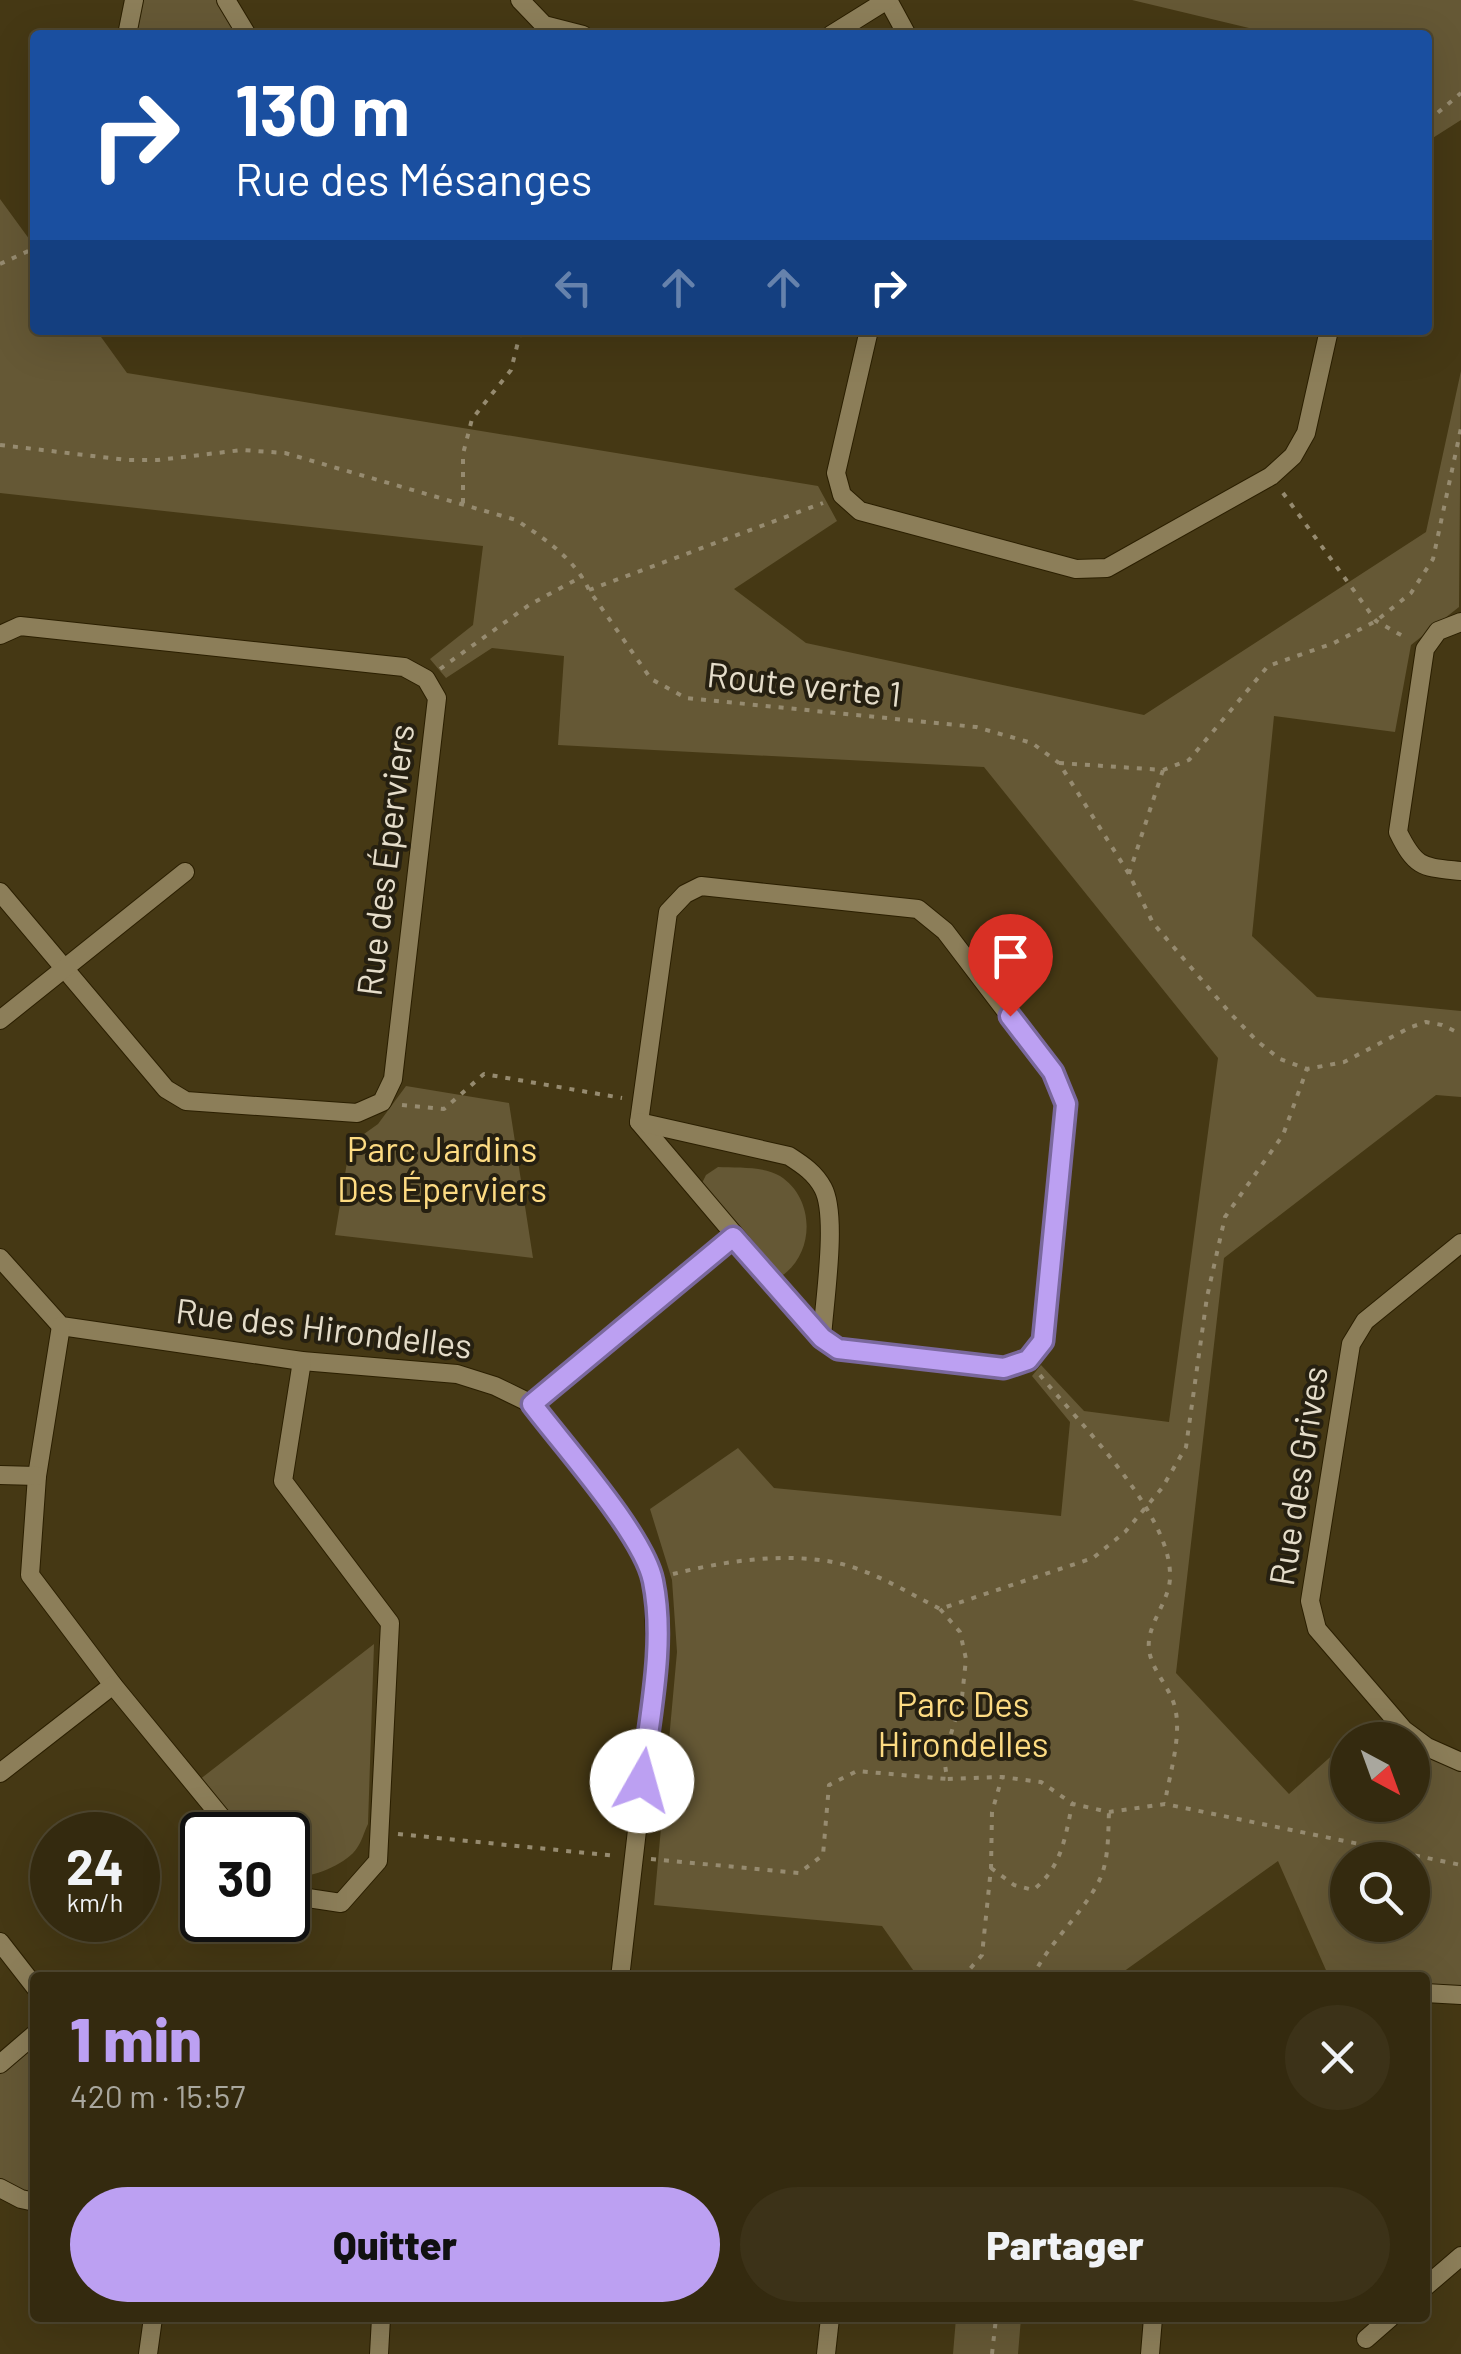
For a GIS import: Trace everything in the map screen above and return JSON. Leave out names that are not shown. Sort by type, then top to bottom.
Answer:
[{"type":"street","points":[[128,30],[134,0]]},
{"type":"street","points":[[226,0],[244,30]]},
{"type":"street","points":[[520,0],[544,24],[563,30]]},
{"type":"street","points":[[862,28],[888,0],[904,30]]},
{"type":"street","points":[[868,335],[836,473],[842,496],[860,511],[1076,569],[1107,568],[1271,476],[1293,456],[1306,434],[1328,335]]},
{"type":"street","points":[[1461,622],[1438,631],[1425,649],[1398,832],[1408,852],[1425,867],[1461,871]]},
{"type":"street","name":"Rue des Éperviers","points":[[0,635],[20,626],[404,667],[426,679],[437,698],[393,1079],[382,1102]]},
{"type":"street","points":[[0,1020],[186,872]]},
{"type":"street","points":[[701,886],[918,909],[945,931],[1053,1072],[1066,1104],[1043,1341],[1028,1360],[1004,1368],[838,1349],[822,1338],[733,1237],[639,1122],[668,912],[686,894],[701,886]]},
{"type":"street","points":[[0,892],[166,1089],[186,1102],[357,1114],[382,1102]]},
{"type":"street","points":[[639,1122],[789,1156],[809,1168],[823,1186],[831,1208],[822,1338]]},
{"type":"street","points":[[532,1404],[733,1237]]},
{"type":"street","name":"Rue des Grives","points":[[1461,1243],[1366,1322],[1352,1344],[1310,1601],[1317,1629],[1404,1730],[1427,1747],[1461,1762]]},
{"type":"street","points":[[0,1258],[61,1326],[37,1476],[30,1575],[112,1685],[217,1812]]},
{"type":"street","name":"Rue des Hirondelles","points":[[61,1326],[302,1361],[457,1374],[532,1404],[628,1528],[653,1578],[656,1665],[621,1972]]},
{"type":"street","points":[[302,1361],[284,1481],[390,1623],[378,1860],[341,1902],[310,1898]]},
{"type":"street","points":[[0,1475],[37,1476]]},
{"type":"street","points":[[0,1773],[112,1685]]},
{"type":"street","points":[[0,1942],[30,1981]]},
{"type":"street","points":[[1430,1993],[1461,1994]]},
{"type":"street","points":[[0,2064],[30,2038]]},
{"type":"street","points":[[0,2188],[30,2201]]},
{"type":"street","points":[[1430,2284],[1461,2256]]},
{"type":"street","points":[[148,2354],[152,2322]]},
{"type":"street","points":[[378,2354],[382,2322]]},
{"type":"street","points":[[826,2354],[830,2322]]},
{"type":"street","points":[[1150,2354],[1153,2322]]},
{"type":"street","points":[[1366,2339],[1385,2322]]},
{"type":"path","points":[[1432,118],[1461,93]]},
{"type":"path","points":[[0,264],[30,250]]},
{"type":"path","points":[[463,503],[462,454],[472,419],[511,370],[521,335]]},
{"type":"path","points":[[1059,763],[1163,770],[1189,760],[1268,666],[1334,642],[1376,621],[1411,594],[1434,559],[1461,428]]},
{"type":"path","name":"Route verte 1","points":[[0,445],[142,460],[242,450],[284,454],[463,503],[516,520],[549,541],[582,576],[651,678],[686,698],[976,727],[1032,744],[1059,763],[1128,874],[1153,924],[1230,1013],[1280,1058],[1306,1069]]},
{"type":"path","points":[[1271,476],[1376,621],[1425,649]]},
{"type":"path","points":[[588,590],[842,496]]},
{"type":"path","points":[[426,679],[529,605],[582,576]]},
{"type":"path","points":[[1128,874],[1163,770]]},
{"type":"path","points":[[940,1609],[1093,1558],[1125,1532],[1162,1488],[1186,1447],[1208,1297],[1225,1217],[1282,1135],[1306,1069],[1344,1062],[1426,1022],[1461,1034]]},
{"type":"path","points":[[382,1102],[444,1109],[484,1074],[641,1101]]},
{"type":"path","points":[[1028,1360],[1147,1506],[1168,1554],[1171,1580],[1148,1644],[1151,1659],[1174,1704],[1178,1724],[1165,1804]]},
{"type":"path","points":[[653,1578],[718,1563],[828,1561],[878,1577],[940,1609],[960,1632],[966,1660],[962,1696],[944,1756],[947,1780]]},
{"type":"path","points":[[380,1832],[799,1873],[823,1855],[829,1785],[857,1771],[947,1780],[1002,1776],[1041,1782],[1073,1804],[1110,1812],[1165,1804],[1461,1865]]},
{"type":"path","points":[[967,1972],[982,1955],[992,1812],[1002,1776]]},
{"type":"path","points":[[991,1868],[1014,1885],[1033,1890],[1060,1858],[1073,1804]]},
{"type":"path","points":[[1035,1972],[1099,1881],[1110,1812]]},
{"type":"path","points":[[992,2354],[996,2322]]},
{"type":"green space","points":[[134,0],[226,0],[244,30],[128,30]]},
{"type":"green space","points":[[1132,0],[1461,0],[1461,120],[1432,138],[1432,30],[1257,30]]},
{"type":"green space","name":"Parc Des Hirondelles","points":[[0,199],[30,240],[30,335],[100,335],[127,373],[818,486],[837,521],[734,589],[806,643],[1144,715],[1426,532],[1461,371],[1459,607],[1411,645],[1395,732],[1274,716],[1252,936],[1317,997],[1461,1011],[1461,1097],[1436,1095],[1224,1258],[1176,1673],[1289,1794],[1330,1757],[1330,1822],[1430,1822],[1430,1759],[1461,1771],[1461,1990],[1430,1988],[1430,1972],[1327,1972],[1278,1861],[1123,1972],[914,1972],[882,1926],[654,1905],[677,1652],[672,1580],[650,1509],[738,1448],[774,1488],[1061,1516],[1070,1422],[1032,1376],[1041,1365],[1084,1411],[1169,1422],[1218,1058],[984,767],[558,745],[564,656],[492,648],[446,678],[430,659],[473,625],[483,546],[0,493]]},
{"type":"green space","name":"Parc Jardins Des Éperviers","points":[[406,1086],[509,1103],[533,1258],[335,1235],[350,1144],[378,1124]]},
{"type":"green space","points":[[718,1167],[773,1173],[792,1186],[800,1198],[807,1227],[805,1241],[792,1267],[780,1277],[699,1189],[706,1175]]},
{"type":"green space","points":[[374,1644],[368,1824],[352,1854],[335,1866],[310,1875],[310,1812],[226,1812],[199,1780]]},
{"type":"green space","points":[[30,2038],[30,2200],[0,2188],[0,2064]]},
{"type":"green space","points":[[956,2322],[1021,2322],[1018,2354],[953,2354]]},
{"type":"route","points":[[642,1781],[656,1665],[653,1578],[628,1528],[532,1404],[733,1237],[822,1338],[838,1349],[1004,1368],[1028,1360],[1043,1341],[1066,1104],[1053,1072],[1010,1016]]}]
